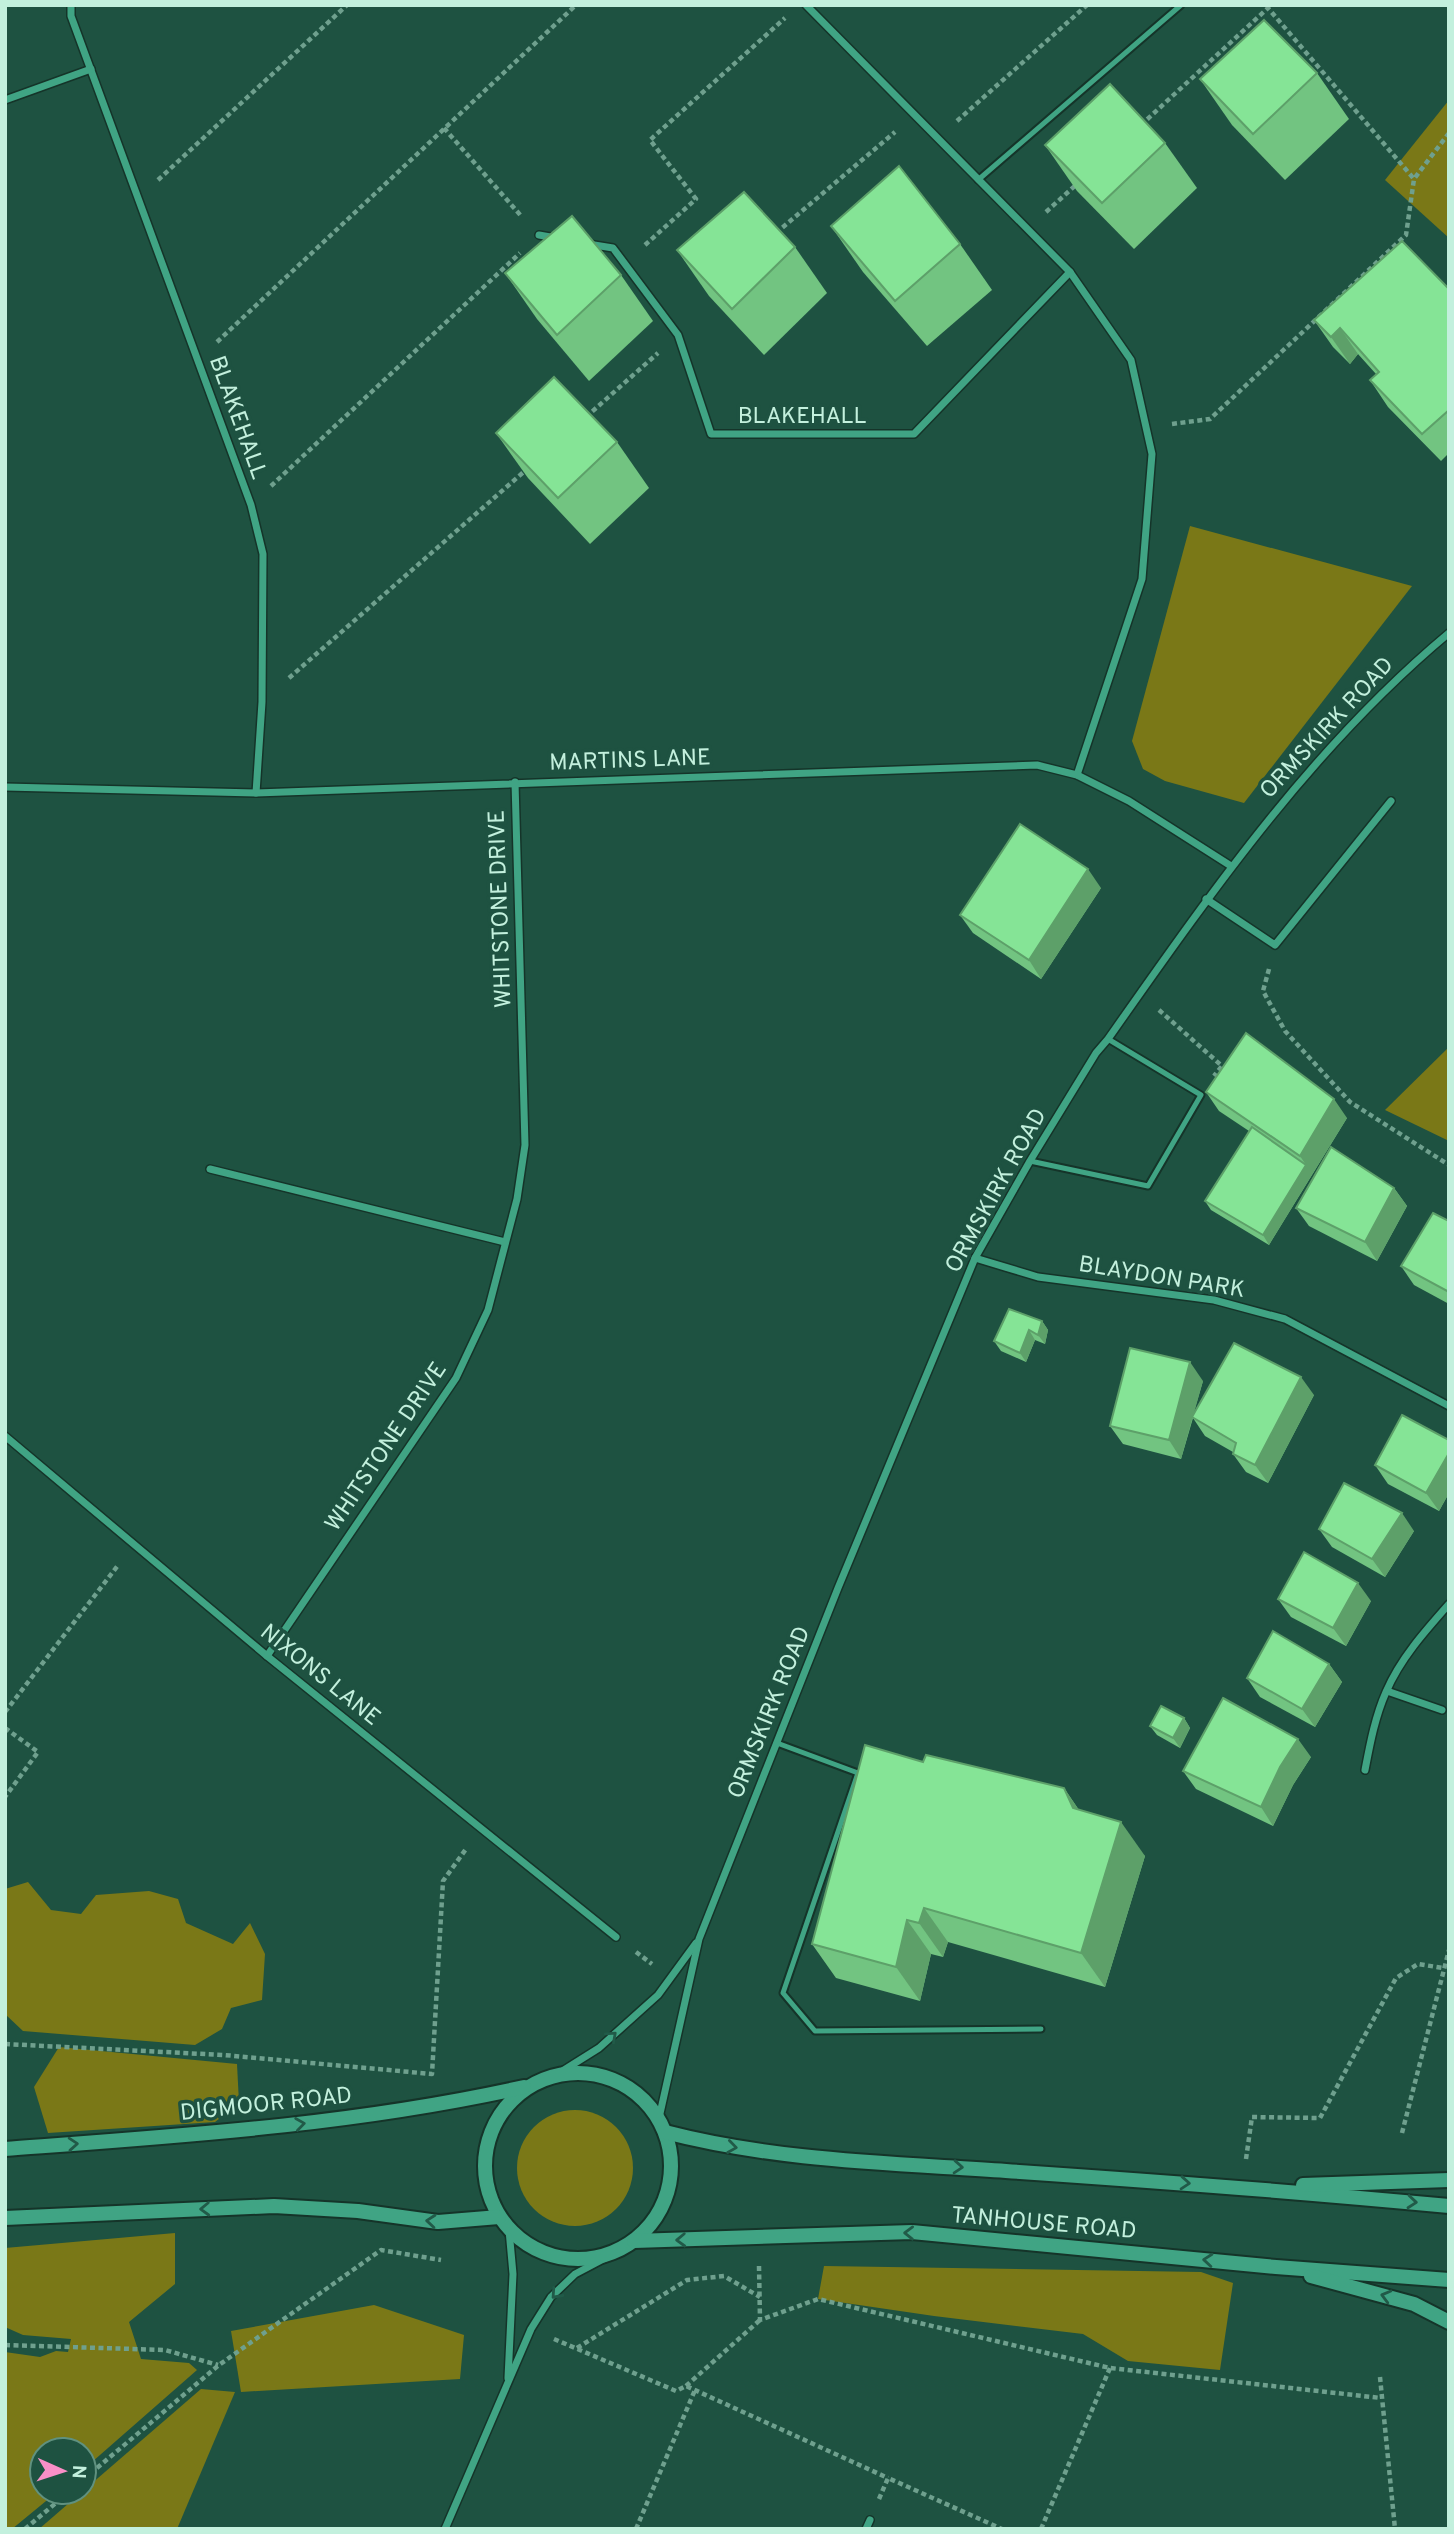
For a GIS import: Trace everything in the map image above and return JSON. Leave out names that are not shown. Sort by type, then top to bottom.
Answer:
[{"type":"street","name":"BLAKEHALL","points":[[71,5],[71,16],[251,505],[263,554],[262,702],[256,793]]},
{"type":"street","points":[[806,5],[1070,272],[1131,360],[1152,454],[1142,579],[1077,775]]},
{"type":"street","points":[[5,100],[91,69]]},
{"type":"street","points":[[539,235],[564,240]]},
{"type":"street","name":"BLAKEHALL","points":[[576,242],[613,248],[678,335],[711,434],[914,434],[1070,272]]},
{"type":"street","name":"ORMSKIRK ROAD","points":[[662,2125],[699,1939],[975,1258],[1096,1052],[1231,866],[1297,783],[1402,671],[1449,633]]},
{"type":"street","name":"MARTINS LANE","points":[[5,787],[256,793],[1037,765],[1077,775],[1129,802],[1231,866]]},
{"type":"street","name":"WHITSTONE DRIVE","points":[[267,1656],[456,1378],[488,1310],[517,1199],[525,1145],[515,782]]},
{"type":"street","points":[[1206,899],[1275,944],[1391,802]]},
{"type":"street","points":[[210,1169],[505,1242]]},
{"type":"street","name":"BLAYDON PARK","points":[[975,1258],[1038,1277],[1214,1300],[1285,1319],[1449,1406]]},
{"type":"street","name":"NIXONS LANE","points":[[5,1436],[267,1656],[616,1937]]},
{"type":"street","points":[[1365,1770],[1373,1731],[1387,1691],[1419,1637],[1449,1604]]},
{"type":"street","points":[[1387,1691],[1442,1710]]},
{"type":"street","name":"ORMSKIRK ROAD","points":[[556,2075],[599,2048],[658,1995],[699,1939]]},
{"type":"street","points":[[445,2529],[531,2329],[551,2297],[575,2274],[611,2255],[635,2241],[656,2219],[668,2192],[672,2161],[662,2125],[639,2095],[614,2080],[586,2073],[556,2075],[530,2086],[510,2101],[496,2122],[487,2145],[484,2170],[489,2195],[499,2217],[509,2230],[531,2247],[556,2258],[584,2260],[611,2255]]},
{"type":"street","name":"DIGMOOR ROAD","points":[[5,2149],[282,2127],[450,2103],[530,2086]]},
{"type":"street","name":"TANHOUSE ROAD","points":[[662,2125],[718,2145],[798,2156],[1242,2187],[1449,2206]]},
{"type":"street","points":[[1242,2187],[1449,2180]]},
{"type":"street","points":[[5,2218],[274,2206],[358,2211],[438,2222],[499,2217]]},
{"type":"street","points":[[508,2382],[513,2274],[509,2230]]},
{"type":"street","name":"TANHOUSE ROAD","points":[[635,2241],[912,2232],[1276,2267],[1449,2280]]},
{"type":"street","points":[[1276,2267],[1414,2304],[1449,2322]]},
{"type":"street","points":[[866,2529],[870,2521]]},
{"type":"lane","points":[[978,180],[1181,5]]},
{"type":"lane","points":[[1030,1161],[1148,1186],[1201,1095],[1108,1039]]},
{"type":"lane","points":[[777,1743],[858,1773],[783,1993],[815,2031],[1041,2029]]},
{"type":"path","points":[[138,198],[347,5]]},
{"type":"path","points":[[198,360],[576,5]]},
{"type":"path","points":[[937,138],[1087,5]]},
{"type":"path","points":[[1138,128],[1267,7],[1414,179]]},
{"type":"path","points":[[645,245],[696,199],[650,141],[788,14]]},
{"type":"path","points":[[769,239],[915,116]]},
{"type":"path","points":[[251,505],[539,235],[444,128]]},
{"type":"path","points":[[1146,428],[1210,419],[1406,235],[1414,179],[1449,133]]},
{"type":"path","points":[[1027,229],[1087,174]]},
{"type":"path","points":[[584,418],[678,335]]},
{"type":"path","points":[[262,702],[532,464]]},
{"type":"path","points":[[1275,944],[1263,991],[1285,1031],[1350,1102],[1449,1165]]},
{"type":"path","points":[[1140,994],[1222,1066]]},
{"type":"path","points":[[5,1712],[134,1544]]},
{"type":"path","points":[[5,1728],[38,1752],[5,1797]]},
{"type":"path","points":[[5,2044],[224,2055],[432,2074],[443,1881],[481,1829]]},
{"type":"path","points":[[616,1937],[671,1978]]},
{"type":"path","points":[[1402,2133],[1449,1950]]},
{"type":"path","points":[[1242,2187],[1252,2118],[1320,2118],[1396,1978],[1418,1964],[1443,1968]]},
{"type":"path","points":[[758,2237],[760,2320]]},
{"type":"path","points":[[98,2467],[219,2365],[381,2250],[441,2260]]},
{"type":"path","points":[[576,2348],[687,2280],[724,2276],[760,2297]]},
{"type":"path","points":[[531,2329],[676,2391],[686,2386],[760,2320],[818,2299],[1110,2368],[1381,2398]]},
{"type":"path","points":[[5,2345],[165,2350],[219,2365]]},
{"type":"path","points":[[1041,2529],[1110,2368]]},
{"type":"path","points":[[1380,2376],[1395,2529]]},
{"type":"path","points":[[686,2386],[1002,2529]]},
{"type":"path","points":[[636,2529],[695,2390]]},
{"type":"path","points":[[870,2521],[888,2478]]},
{"type":"path","points":[[25,2529],[52,2506]]},
{"type":"shaded area","points":[[1449,100],[1449,238],[1385,180]]},
{"type":"shaded area","points":[[1190,526],[1412,586],[1244,803],[1165,781],[1143,769],[1132,741]]},
{"type":"shaded area","points":[[1449,1047],[1449,1141],[1385,1110]]},
{"type":"shaded area","points":[[28,1882],[51,1910],[81,1914],[96,1895],[149,1891],[178,1899],[186,1923],[233,1944],[250,1923],[265,1954],[262,2000],[231,2008],[222,2029],[195,2045],[23,2031],[5,2014],[5,1889]]},
{"type":"shaded area","points":[[59,2047],[237,2064],[239,2103],[215,2122],[48,2133],[34,2087]]},
{"type":"shaded area","points":[[575,2110],[597,2115],[616,2127],[628,2146],[633,2168],[628,2190],[616,2209],[597,2221],[575,2226],[553,2221],[534,2209],[522,2190],[517,2168],[522,2146],[534,2127],[553,2115]]},
{"type":"shaded area","points":[[175,2233],[175,2284],[129,2322],[141,2359],[189,2363],[197,2370],[98,2457],[98,2436],[28,2436],[28,2506],[40,2506],[12,2529],[5,2529],[5,2352],[40,2357],[56,2351],[68,2352],[71,2339],[23,2335],[5,2327],[5,2248]]},
{"type":"shaded area","points":[[824,2266],[1201,2272],[1233,2283],[1220,2370],[1128,2361],[1083,2334],[818,2299]]},
{"type":"shaded area","points":[[374,2305],[464,2335],[460,2379],[241,2392],[231,2331]]},
{"type":"shaded area","points":[[201,2389],[235,2392],[177,2529],[39,2529],[66,2506],[98,2506],[98,2478]]},
{"type":"building","points":[[1264,20],[1317,73],[1253,134],[1200,79]]},
{"type":"building","points":[[1110,84],[1165,143],[1102,203],[1045,145]]},
{"type":"building","points":[[899,166],[960,244],[895,301],[831,226]]},
{"type":"building","points":[[744,192],[795,247],[732,309],[677,250]]},
{"type":"building","points":[[572,216],[621,275],[557,335],[505,273]]},
{"type":"building","points":[[1402,241],[1449,289],[1449,410],[1422,434],[1370,380],[1379,372],[1340,328],[1331,337],[1314,320]]},
{"type":"building","points":[[554,377],[617,442],[558,498],[496,433]]},
{"type":"building","points":[[1020,824],[1088,869],[1029,960],[960,915]]},
{"type":"building","points":[[1246,1033],[1334,1099],[1300,1156],[1206,1092]]},
{"type":"building","points":[[1252,1127],[1306,1165],[1263,1235],[1205,1201]]},
{"type":"building","points":[[1331,1147],[1394,1188],[1365,1242],[1296,1208]]},
{"type":"building","points":[[1433,1213],[1449,1221],[1449,1292],[1401,1266]]},
{"type":"building","points":[[1009,1309],[1042,1321],[1038,1335],[1029,1330],[1020,1353],[994,1341]]},
{"type":"building","points":[[1234,1343],[1301,1377],[1255,1465],[1233,1454],[1236,1443],[1192,1417]]},
{"type":"building","points":[[1130,1348],[1190,1362],[1169,1440],[1110,1426]]},
{"type":"building","points":[[1402,1415],[1449,1440],[1449,1453],[1426,1493],[1375,1465]]},
{"type":"building","points":[[1344,1483],[1402,1513],[1372,1559],[1319,1529]]},
{"type":"building","points":[[1304,1552],[1358,1583],[1333,1628],[1278,1599]]},
{"type":"building","points":[[1273,1631],[1329,1664],[1302,1709],[1247,1678]]},
{"type":"building","points":[[1223,1698],[1298,1739],[1280,1767],[1261,1807],[1183,1771]]},
{"type":"building","points":[[1161,1706],[1184,1718],[1173,1738],[1150,1726]]},
{"type":"building","points":[[865,1745],[923,1762],[926,1755],[1064,1788],[1073,1808],[1121,1822],[1081,1953],[924,1908],[919,1923],[907,1920],[896,1967],[812,1944]]}]
